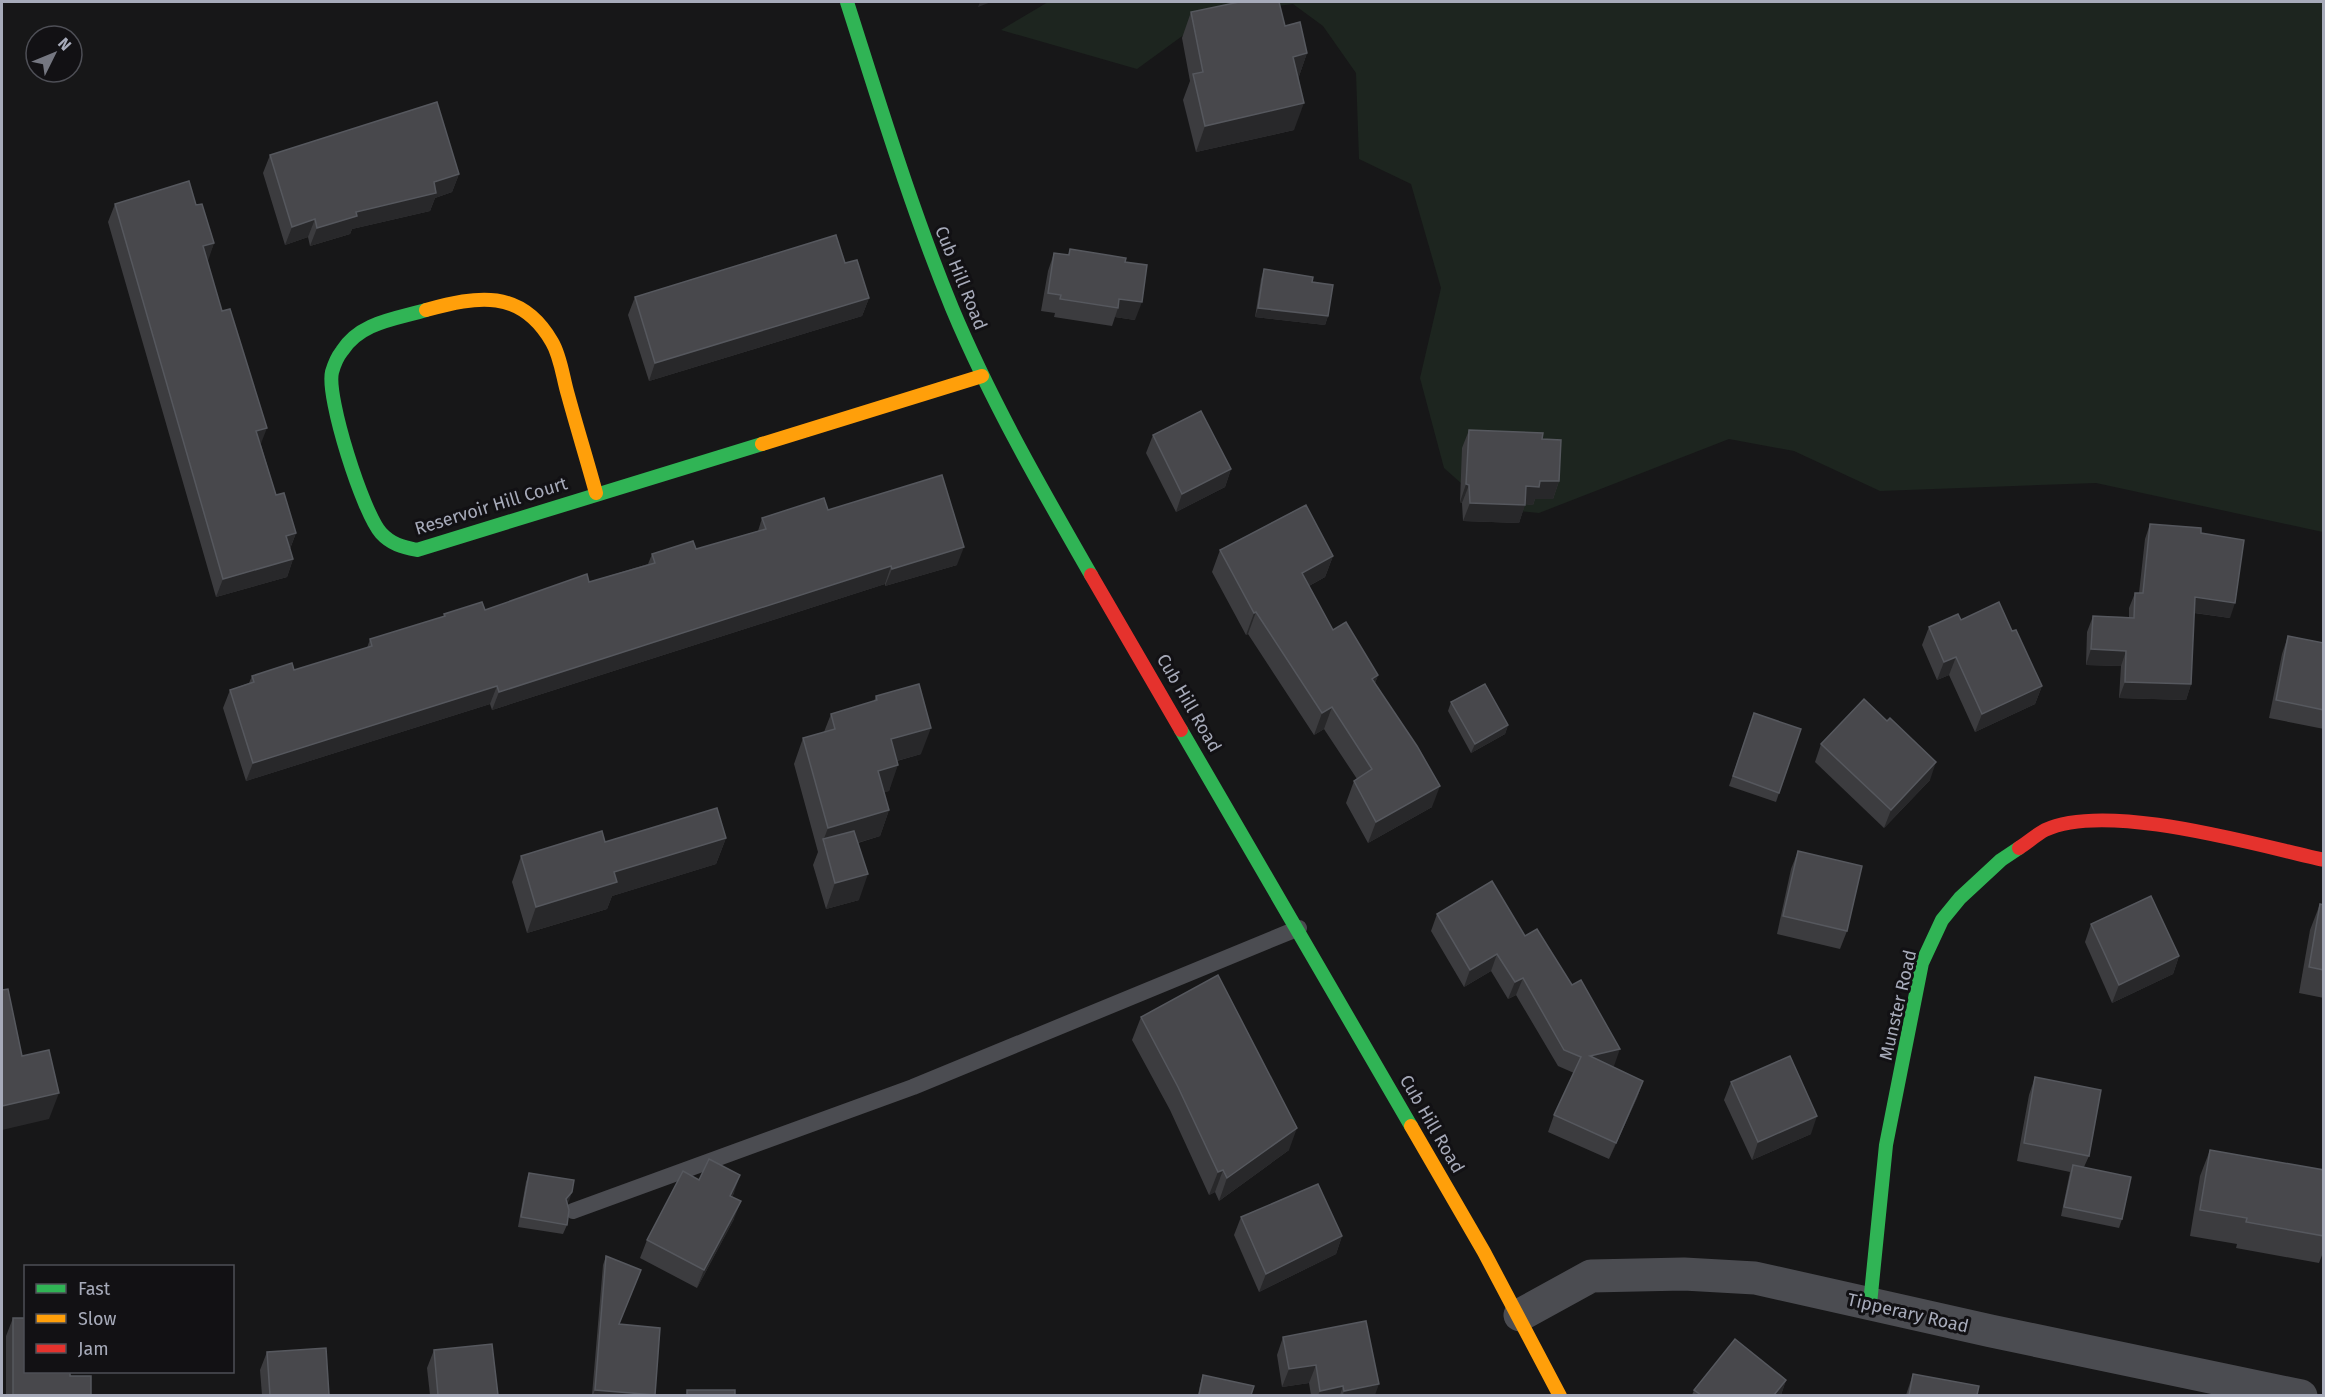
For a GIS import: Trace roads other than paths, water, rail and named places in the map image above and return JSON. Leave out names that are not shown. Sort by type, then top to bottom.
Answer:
[{"type":"street","name":"Cub Hill Road","points":[[847,2],[927,242],[982,376],[1021,453],[1299,928],[1520,1315],[1560,1395]]},
{"type":"street","name":"Reservoir Hill Court","points":[[596,493],[553,343],[535,319],[516,306],[490,299],[466,299],[364,328],[342,350],[332,372],[333,403],[366,508],[380,532],[397,546],[417,550],[982,376]]},
{"type":"street","name":"Munster Road","points":[[1870,1304],[1886,1145],[1922,963],[1942,920],[1960,898],[2001,860],[2046,831],[2088,820],[2156,824],[2324,860]]},
{"type":"street","name":"Tipperary Road","points":[[1520,1315],[1591,1276],[1684,1274],[1755,1278],[2301,1395]]},
{"type":"lane","points":[[573,1211],[913,1087],[1299,928]]}]
